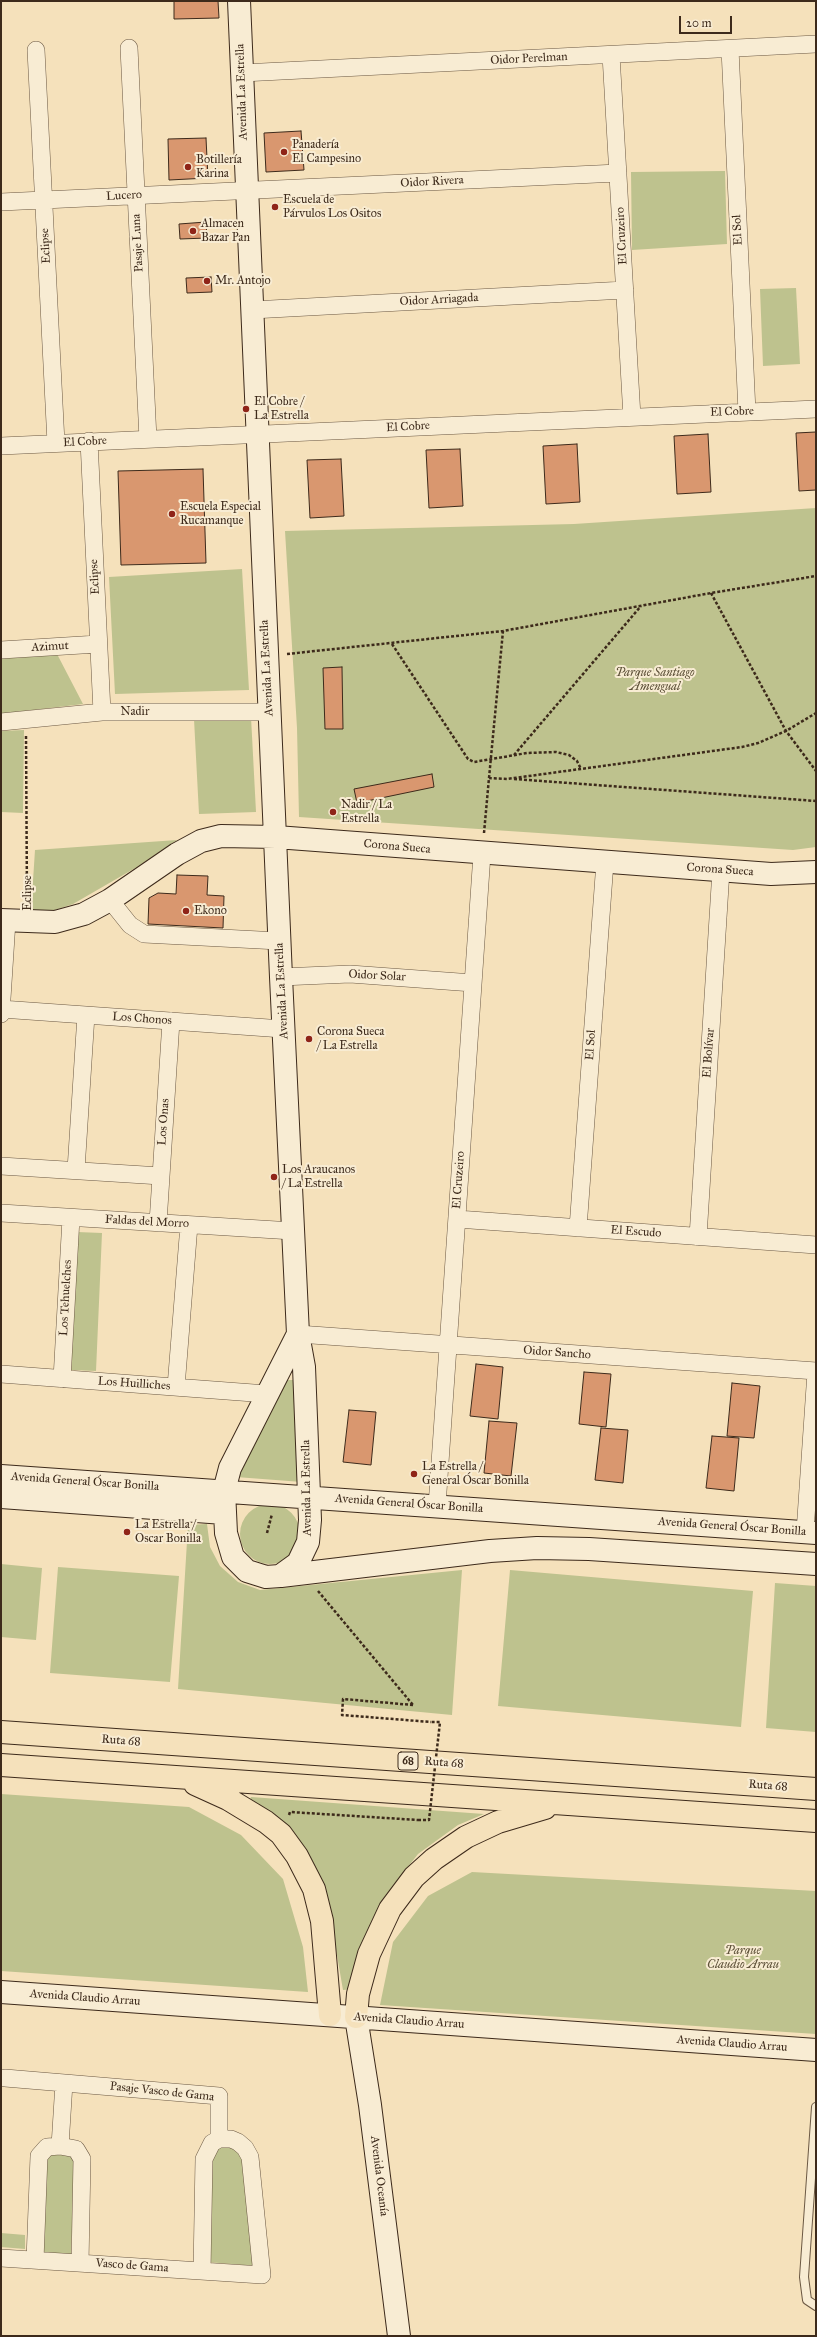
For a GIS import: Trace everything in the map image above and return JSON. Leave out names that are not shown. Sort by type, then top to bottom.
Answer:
[{"type":"highway","name":"Ruta 68","points":[[1,1732],[816,1789]]},
{"type":"highway","points":[[1,1765],[816,1821]]},
{"type":"highway","points":[[177,1777],[228,1799],[266,1822],[281,1834],[297,1856],[314,1889],[322,1921],[330,2015]]},
{"type":"highway","points":[[356,2017],[358,1994],[369,1954],[390,1909],[414,1877],[445,1850],[480,1830],[517,1816],[569,1803]]},
{"type":"highway","points":[[325,1945],[337,1983],[356,2017]]},
{"type":"main road","name":"Avenida La Estrella","points":[[239,1],[266,656],[276,837],[283,1029],[298,1334],[304,1367],[310,1520],[305,1550],[298,1563],[280,1576]]},
{"type":"main road","name":"Corona Sueca","points":[[12,921],[55,922],[69,919],[98,908],[177,854],[201,841],[230,836],[276,837],[482,854],[771,874],[816,872]]},
{"type":"main road","points":[[298,1334],[230,1468],[224,1491],[224,1513],[230,1550],[241,1566],[260,1576],[280,1576],[320,1570],[490,1551],[563,1548],[816,1564]]},
{"type":"main road","name":"Avenida General Óscar Bonilla","points":[[1,1476],[811,1532]]},
{"type":"main road","name":"Avenida General Óscar Bonilla","points":[[1,1497],[224,1513]]},
{"type":"main road","name":"Avenida Claudio Arrau","points":[[1,1992],[816,2050]]},
{"type":"main road","name":"Avenida Oceanía","points":[[356,2017],[370,2105],[399,2336]]},
{"type":"street","name":"Oidor Perelman","points":[[242,73],[816,44]]},
{"type":"street","name":"Pasaje Luna","points":[[128,48],[148,439]]},
{"type":"street","name":"El Sol","points":[[730,49],[747,412]]},
{"type":"street","name":"Eclipse","points":[[36,50],[56,443]]},
{"type":"street","name":"El Cruzeiro","points":[[611,55],[632,417]]},
{"type":"street","name":"Oidor Rivera","points":[[246,191],[618,173]]},
{"type":"street","name":"Lucero","points":[[1,202],[246,191]]},
{"type":"street","name":"Oidor Arriagada","points":[[252,310],[625,290]]},
{"type":"street","name":"El Cobre","points":[[1,446],[258,433],[816,409]]},
{"type":"street","name":"Eclipse","points":[[89,442],[102,712]]},
{"type":"street","name":"Azimut","points":[[1,650],[98,644]]},
{"type":"street","name":"Nadir","points":[[1,722],[102,712],[270,712]]},
{"type":"street","name":"El Cruzeiro","points":[[437,1506],[482,854]]},
{"type":"street","name":"El Sol","points":[[578,1228],[605,862]]},
{"type":"street","name":"El Bolívar","points":[[698,1237],[721,870]]},
{"type":"street","points":[[110,900],[130,925],[144,934],[279,941]]},
{"type":"street","name":"Eclipse","points":[[1,1014],[12,921]]},
{"type":"street","name":"Oidor Solar","points":[[281,977],[357,974],[473,983]]},
{"type":"street","name":"Los Chonos","points":[[1,1009],[283,1029]]},
{"type":"street","points":[[76,1170],[86,1015]]},
{"type":"street","name":"Los Onas","points":[[158,1223],[171,1021]]},
{"type":"street","points":[[1,1166],[161,1176]]},
{"type":"street","name":"Faldas del Morro","points":[[1,1213],[293,1231]]},
{"type":"street","name":"Los Tehuelches","points":[[62,1379],[71,1218]]},
{"type":"street","name":"El Escudo","points":[[456,1219],[816,1245]]},
{"type":"street","points":[[176,1387],[189,1225]]},
{"type":"street","name":"Oidor Sancho","points":[[298,1334],[816,1372]]},
{"type":"street","points":[[811,1532],[816,1372]]},
{"type":"street","name":"Los Huilliches","points":[[1,1374],[267,1394]]},
{"type":"street","name":"Pasaje Vasco de Gama","points":[[5,2078],[219,2096],[220,2139]]},
{"type":"street","points":[[60,2146],[64,2083]]},
{"type":"street","points":[[202,2271],[202,2172],[208,2148],[212,2143],[220,2139]]},
{"type":"street","name":"Vasco de Gama","points":[[1,2258],[262,2275],[250,2157],[245,2148],[238,2142],[220,2139]]},
{"type":"street","points":[[35,2260],[39,2156],[47,2147],[60,2146],[76,2149],[82,2159],[80,2263]]},
{"type":"lane","points":[[816,2107],[814,2170],[804,2277],[807,2300],[816,2306]]},
{"type":"path","points":[[266,656],[392,644],[503,631],[711,593],[816,576]]},
{"type":"path","points":[[711,593],[786,730],[816,771]]},
{"type":"path","points":[[514,755],[642,606]]},
{"type":"path","points":[[482,854],[503,631]]},
{"type":"path","points":[[392,644],[468,759],[474,762],[514,755],[556,752],[570,755],[577,761],[581,769]]},
{"type":"path","points":[[507,779],[742,747],[758,743],[786,730],[816,712]]},
{"type":"path","name":"Eclipse","points":[[12,921],[26,720]]},
{"type":"path","points":[[489,778],[816,801]]},
{"type":"path","points":[[290,1812],[429,1820],[440,1722],[342,1715],[343,1699],[413,1705],[318,1592],[320,1570]]},
{"type":"green space","points":[[725,171],[727,244],[632,250],[631,172]]},
{"type":"green space","points":[[796,288],[800,364],[763,366],[760,289]]},
{"type":"green space","name":"Parque Santiago Amengual","points":[[816,508],[816,847],[793,850],[299,817],[297,728],[285,531],[574,524]]},
{"type":"green space","points":[[242,569],[249,690],[115,694],[109,577]]},
{"type":"green space","points":[[57,654],[83,704],[1,714],[1,657]]},
{"type":"green space","points":[[251,717],[256,812],[199,814],[194,719]]},
{"type":"green space","points":[[24,730],[23,813],[1,812],[1,731]]},
{"type":"green space","points":[[177,840],[137,867],[73,904],[49,912],[31,912],[35,850]]},
{"type":"green space","points":[[77,1232],[102,1233],[96,1371],[71,1370]]},
{"type":"green space","points":[[285,1380],[295,1380],[302,1482],[236,1477]]},
{"type":"green space","points":[[270,1504],[286,1509],[291,1513],[295,1518],[300,1534],[295,1550],[291,1555],[286,1559],[270,1564],[254,1559],[249,1555],[245,1550],[240,1534],[245,1518],[249,1513],[254,1509]]},
{"type":"green space","points":[[207,1524],[210,1547],[220,1566],[238,1582],[260,1590],[462,1570],[452,1715],[178,1689],[188,1525]]},
{"type":"green space","points":[[1,1564],[42,1568],[36,1640],[1,1637]]},
{"type":"green space","points":[[58,1567],[179,1576],[170,1682],[50,1673]]},
{"type":"green space","points":[[510,1570],[753,1591],[741,1727],[498,1706]]},
{"type":"green space","points":[[775,1583],[816,1586],[816,1732],[766,1728]]},
{"type":"green space","points":[[1,1794],[189,1807],[241,1835],[283,1879],[303,1947],[308,1992],[1,1971]]},
{"type":"green space","points":[[251,1797],[484,1814],[458,1825],[418,1854],[385,1896],[362,1952],[354,1989],[343,1990],[332,1926],[249,1802]]},
{"type":"green space","name":"Parque Claudio Arrau","points":[[472,1872],[816,1891],[816,2034],[380,2005],[393,1942],[428,1896]]},
{"type":"green space","points":[[222,2143],[243,2150],[256,2266],[207,2262],[208,2160]]},
{"type":"green space","points":[[55,2153],[71,2156],[75,2161],[71,2255],[40,2254],[45,2159]]},
{"type":"green space","points":[[1,2233],[25,2235],[25,2249],[1,2247]]},
{"type":"building","points":[[174,1],[218,1],[219,18],[174,19]]},
{"type":"building","name":"Panadería El Campesino","points":[[301,131],[304,170],[266,172],[264,133]]},
{"type":"building","points":[[206,138],[208,178],[169,180],[168,139]]},
{"type":"building","name":"Almacen Bazar Pan","points":[[206,222],[207,238],[180,239],[179,224]]},
{"type":"building","points":[[211,277],[212,292],[187,293],[186,278]]},
{"type":"building","points":[[816,432],[816,490],[799,491],[796,433]]},
{"type":"building","points":[[708,434],[711,492],[677,494],[674,436]]},
{"type":"building","points":[[577,444],[580,502],[546,504],[543,446]]},
{"type":"building","points":[[460,449],[463,506],[429,508],[426,450]]},
{"type":"building","points":[[341,459],[344,516],[310,518],[307,460]]},
{"type":"building","points":[[203,469],[206,563],[121,565],[118,471]]},
{"type":"building","points":[[342,667],[343,729],[325,729],[323,668]]},
{"type":"building","points":[[432,774],[434,787],[357,803],[354,789]]},
{"type":"building","name":"Ekono","points":[[177,875],[208,876],[207,895],[224,896],[223,928],[148,924],[149,898],[158,893],[176,894]]},
{"type":"building","points":[[476,1364],[503,1367],[498,1419],[470,1416]]},
{"type":"building","points":[[584,1372],[611,1374],[606,1427],[579,1424]]},
{"type":"building","points":[[732,1383],[760,1386],[754,1438],[727,1436]]},
{"type":"building","points":[[349,1410],[376,1412],[371,1465],[343,1462]]},
{"type":"building","points":[[489,1421],[517,1423],[511,1476],[484,1473]]},
{"type":"building","points":[[601,1428],[628,1430],[623,1483],[595,1480]]},
{"type":"building","points":[[712,1436],[739,1438],[734,1491],[706,1488]]},
{"type":"place","name":"Panadería El Campesino","points":[[284,152]]},
{"type":"place","name":"Botillería Karina","points":[[188,167]]},
{"type":"place","name":"Escuela de Párvulos Los Ositos","points":[[275,207]]},
{"type":"place","name":"Almacen Bazar Pan","points":[[193,231]]},
{"type":"place","name":"Mr. Antojo","points":[[207,281]]},
{"type":"place","name":"El Cobre / La Estrella","points":[[246,409]]},
{"type":"place","name":"Escuela Especial Rucamanque","points":[[172,514]]},
{"type":"place","name":"Nadir / La Estrella","points":[[333,812]]},
{"type":"place","name":"Ekono","points":[[186,911]]},
{"type":"place","name":"Corona Sueca / La Estrella","points":[[309,1039]]},
{"type":"place","name":"Los Araucanos / La Estrella","points":[[274,1177]]},
{"type":"place","name":"La Estrella / General Óscar Bonilla","points":[[414,1474]]},
{"type":"place","name":"La Estrella / Oscar Bonilla","points":[[127,1532]]}]
